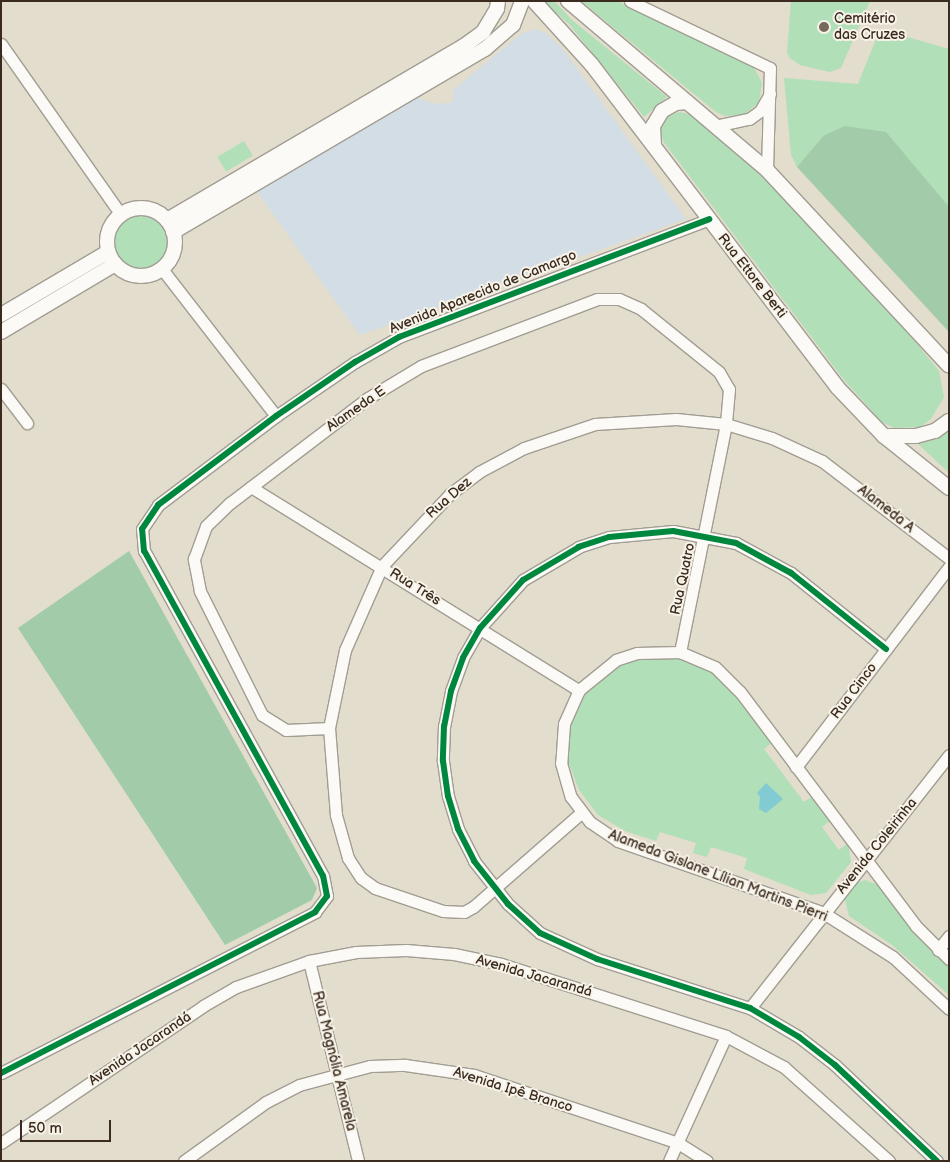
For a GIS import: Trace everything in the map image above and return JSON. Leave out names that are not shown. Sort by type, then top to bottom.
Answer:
[{"type":"street","points":[[170,226],[464,46],[483,32],[497,9],[498,1]]},
{"type":"street","points":[[170,226],[485,49],[512,25],[522,1]]},
{"type":"street","name":"Rua Ettore Berti","points":[[534,1],[572,40],[837,387],[884,436],[949,488]]},
{"type":"street","points":[[568,1],[767,170],[949,366]]},
{"type":"street","points":[[630,1],[770,68],[767,170]]},
{"type":"street","points":[[1,44],[121,215]]},
{"type":"street","points":[[715,126],[750,118],[760,111],[770,94]]},
{"type":"street","points":[[654,145],[654,126],[662,111],[676,102],[687,102]]},
{"type":"street","points":[[145,208],[170,226],[175,245],[171,258],[162,269],[150,275],[138,276],[125,272],[112,258],[109,232],[121,215],[145,208]]},
{"type":"street","name":"Avenida Aparecido de Camargo","points":[[1,1073],[314,912],[327,896],[323,876],[144,551],[142,529],[158,505],[276,416],[354,362],[399,337],[708,219]]},
{"type":"street","points":[[1,315],[112,258]]},
{"type":"street","points":[[1,332],[112,258]]},
{"type":"street","points":[[162,269],[276,416]]},
{"type":"street","name":"Alameda E","points":[[329,728],[286,730],[262,715],[200,590],[194,559],[206,526],[251,487],[368,398],[421,366],[597,299],[620,299],[641,309],[719,372],[729,389],[726,424]]},
{"type":"street","points":[[1,389],[27,423]]},
{"type":"street","name":"Rua Dez","points":[[582,812],[494,889],[464,912],[444,911],[375,888],[361,878],[348,858],[336,815],[329,728],[345,650],[382,566],[450,494],[480,472],[524,448],[563,433],[626,420],[676,419],[726,424],[772,438],[822,460]]},
{"type":"street","points":[[884,436],[916,436],[935,431],[949,421]]},
{"type":"street","name":"Rua Quatro","points":[[680,652],[726,424]]},
{"type":"street","name":"Alameda A","points":[[822,460],[949,558]]},
{"type":"street","name":"Rua Três","points":[[251,487],[382,566],[579,690]]},
{"type":"street","points":[[886,649],[791,573],[765,556],[705,535],[641,532],[578,547],[523,580],[480,628],[463,658],[451,691],[444,726],[443,761],[448,796],[458,829],[474,860],[494,889],[540,933],[568,948],[750,1008],[799,1037],[835,1065],[937,1161]]},
{"type":"street","name":"Rua Cinco","points":[[796,767],[949,566]]},
{"type":"street","name":"Alameda Gislane Lílian Martins Pierri","points":[[949,959],[938,950],[866,861],[728,678],[700,658],[680,652],[660,650],[616,660],[579,690],[564,724],[561,763],[571,797],[582,812],[618,841],[822,912],[893,957],[949,1009]]},
{"type":"street","name":"Avenida Coleirinha","points":[[750,1008],[822,912],[866,861],[949,755]]},
{"type":"street","points":[[938,950],[949,936]]},
{"type":"street","name":"Avenida Jacarandá","points":[[1,1143],[203,1006],[236,987],[309,961],[356,952],[406,950],[454,954],[500,964],[726,1036],[784,1067],[889,1161]]},
{"type":"street","name":"Rua Magnólia Amarela","points":[[309,961],[358,1161]]},
{"type":"street","points":[[669,1161],[726,1036]]},
{"type":"street","name":"Avenida Ipê Branco","points":[[184,1161],[266,1102],[299,1085],[336,1073],[387,1065],[440,1068],[474,1075],[678,1143],[708,1161]]},
{"type":"shaded area","points":[[535,29],[546,33],[562,48],[686,219],[360,335],[257,192],[417,98],[436,104],[453,102],[453,90],[521,34]]},
{"type":"green space","points":[[543,1],[554,1],[572,20],[667,97],[644,117],[569,24]]},
{"type":"green space","points":[[581,1],[617,1],[753,66],[762,83],[759,102],[744,115],[725,116],[716,112]]},
{"type":"green space","name":"Cemitério das Cruzes","points":[[791,1],[870,1],[841,68],[830,72],[800,65],[790,58],[787,53]]},
{"type":"green space","points":[[880,29],[949,49],[949,207],[823,136],[797,167],[791,155],[784,78],[858,84]]},
{"type":"green space","points":[[679,112],[692,115],[769,181],[886,306],[939,371],[944,397],[931,419],[920,427],[894,428],[882,422],[844,380],[663,141],[660,127],[668,117]]},
{"type":"green space","points":[[845,126],[886,132],[949,207],[949,332],[797,167],[823,136]]},
{"type":"green space","points":[[244,141],[253,156],[226,172],[217,157]]},
{"type":"green space","points":[[135,214],[147,214],[157,218],[165,226],[169,242],[165,258],[157,266],[147,270],[135,270],[125,266],[117,258],[113,248],[113,236],[117,226],[125,218]]},
{"type":"green space","points":[[949,431],[949,473],[915,441],[932,440]]},
{"type":"green space","points":[[129,551],[317,888],[312,900],[225,945],[18,628]]},
{"type":"green space","points":[[673,654],[703,663],[728,682],[773,742],[764,749],[804,802],[813,796],[831,820],[822,827],[839,850],[848,843],[851,862],[826,893],[811,895],[744,869],[747,858],[711,847],[707,857],[693,853],[696,843],[660,832],[656,841],[625,831],[598,815],[579,790],[568,761],[567,745],[568,729],[579,700],[588,687],[626,660]]},
{"type":"green space","points":[[865,880],[878,885],[916,931],[949,964],[949,995],[892,945],[849,916],[844,896],[852,885]]},
{"type":"water","points":[[766,783],[783,799],[766,813],[759,809],[760,797],[757,793]]},
{"type":"cycle path","points":[[1,1073],[315,912],[327,896],[323,876],[144,551],[142,529],[158,505],[276,416],[355,362],[399,337],[709,219]]},
{"type":"cycle path","points":[[886,649],[791,573],[736,543],[673,531],[609,537],[579,547],[523,580],[480,628],[463,658],[451,691],[444,726],[443,761],[448,796],[458,829],[474,861],[508,904],[540,933],[597,959],[750,1008],[799,1037],[835,1065],[937,1161]]},
{"type":"place","name":"Cemitério das Cruzes","points":[[824,27]]}]
